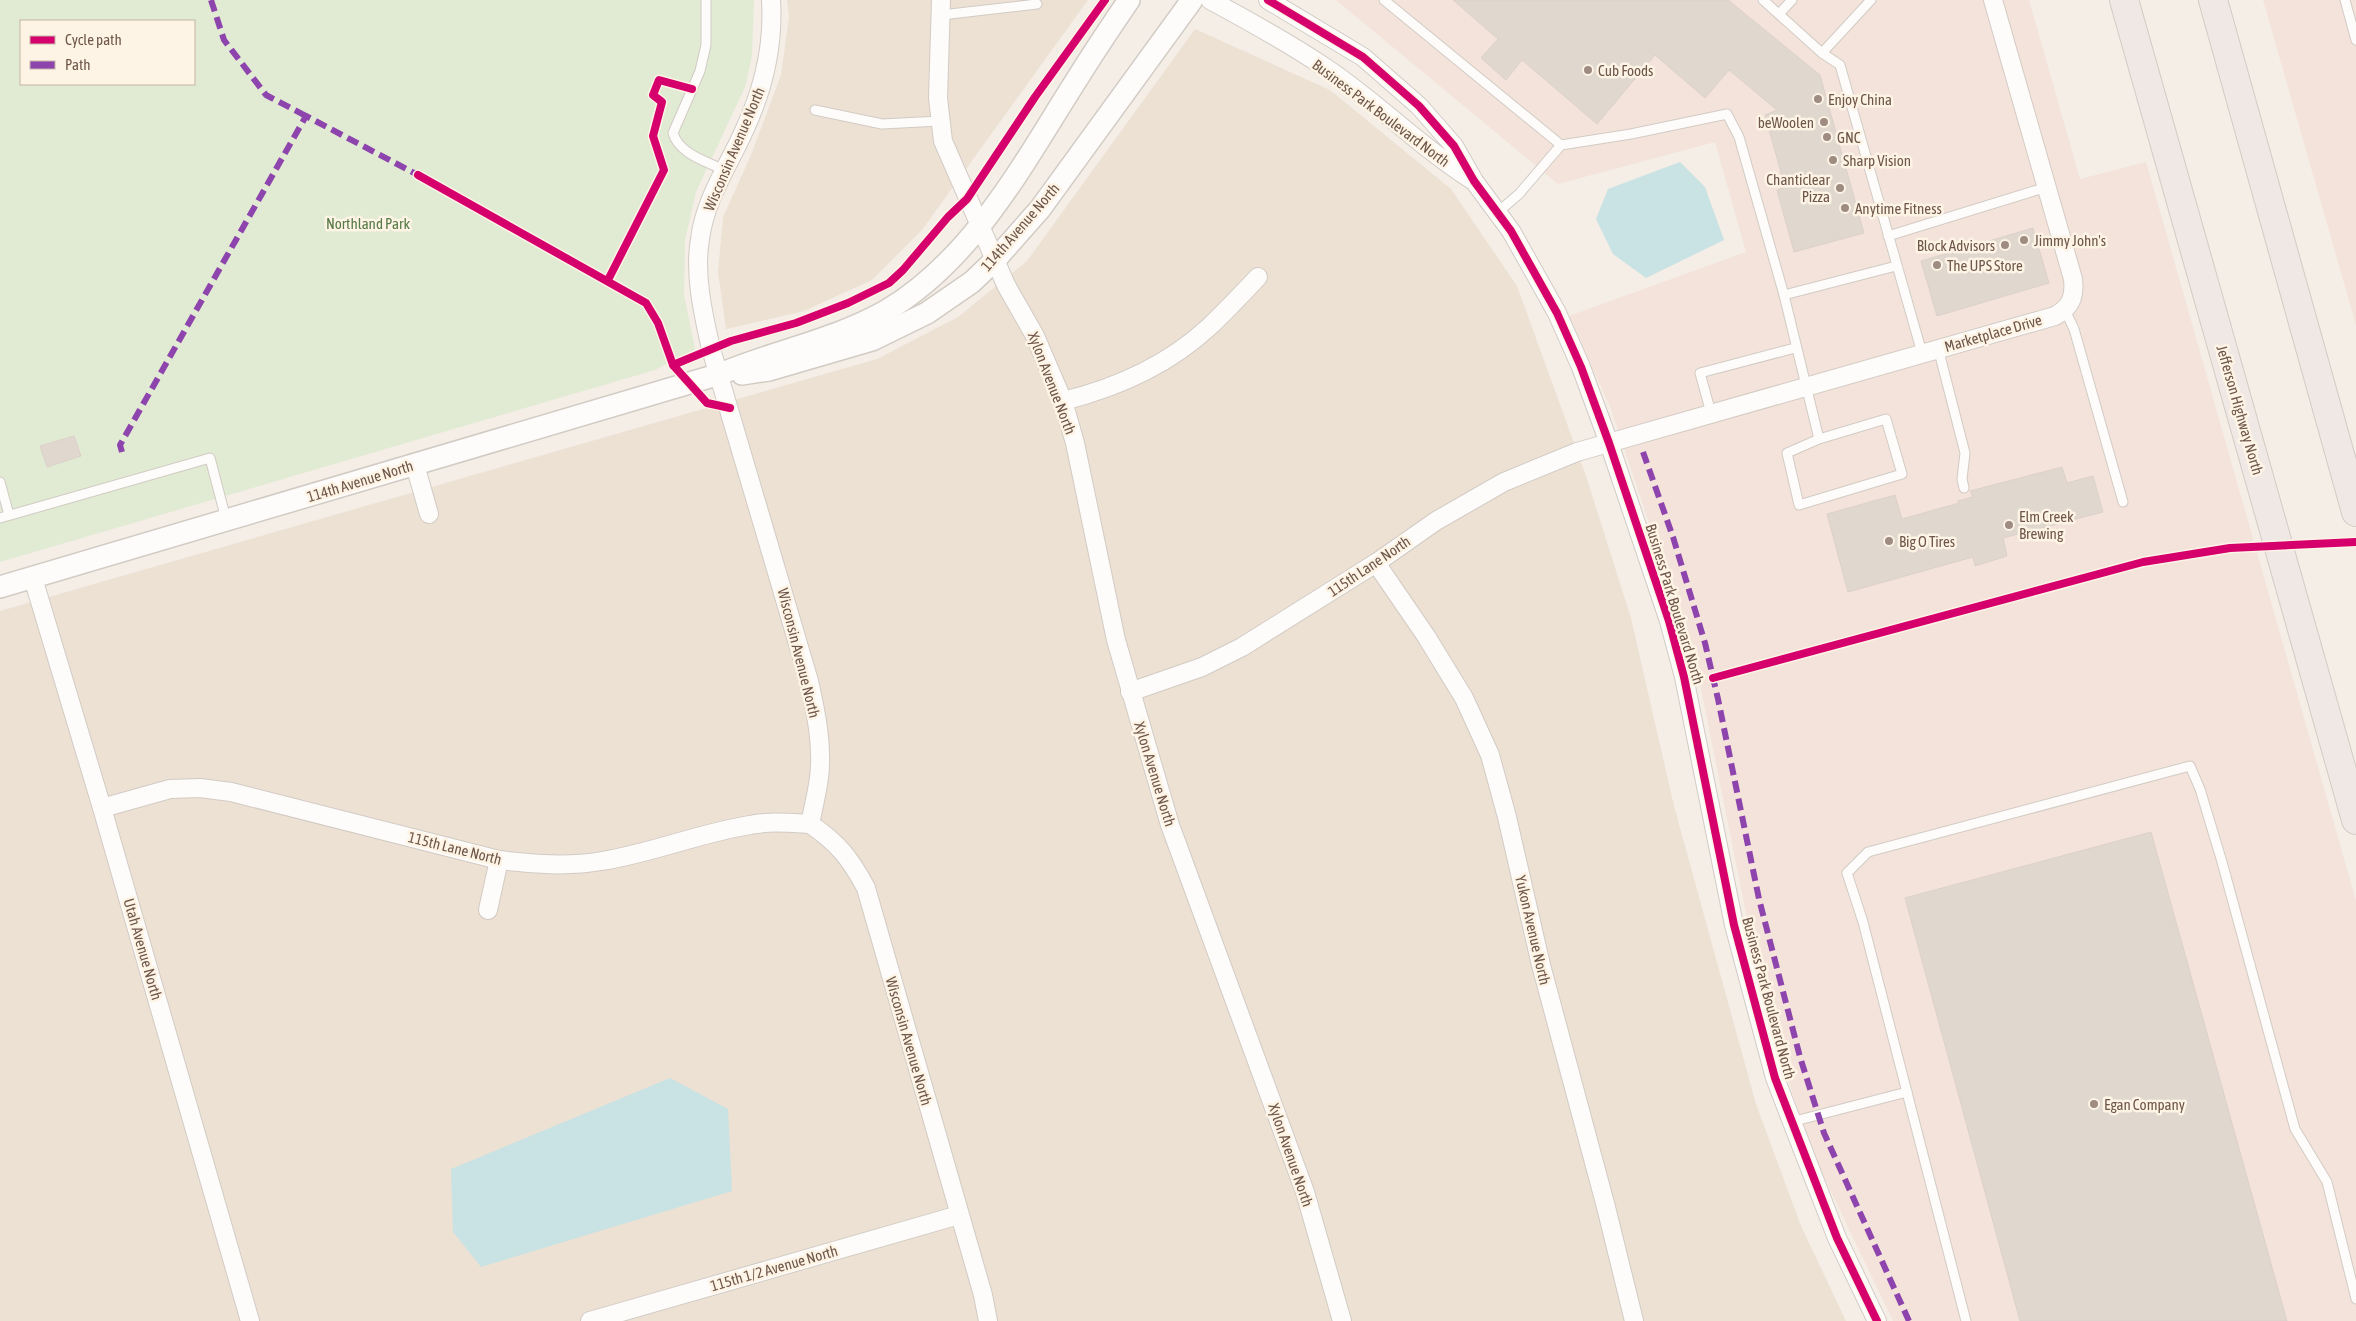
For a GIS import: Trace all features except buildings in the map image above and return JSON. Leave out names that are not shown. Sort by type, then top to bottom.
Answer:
[{"type":"highway","name":"Jefferson Highway North","points":[[2124,0],[2356,820]]},
{"type":"highway","points":[[2213,0],[2356,512]]},
{"type":"street","name":"Wisconsin Avenue North","points":[[771,0],[770,50],[760,92],[706,214],[700,239],[699,268],[703,315],[810,681],[820,743],[820,776],[810,824],[832,839],[852,861],[866,888],[983,1295],[988,1321]]},
{"type":"street","name":"114th Avenue North","points":[[0,588],[720,374],[771,354],[856,326],[886,310],[936,273],[979,226],[1018,173],[1129,0]]},
{"type":"street","name":"114th Avenue North","points":[[720,374],[747,374],[769,370],[872,340],[927,313],[972,282],[995,260],[1040,209],[1192,0]]},
{"type":"street","name":"Business Park Boulevard North","points":[[1210,0],[1327,68],[1414,136],[1440,160],[1474,182]]},
{"type":"street","name":"Business Park Boulevard North","points":[[1268,0],[1363,57],[1419,106],[1454,146],[1474,182],[1511,231],[1557,313],[1581,367],[1650,560],[1684,677],[1734,925],[1764,1042],[1791,1122],[1837,1238],[1877,1321]]},
{"type":"street","points":[[1993,0],[2072,279],[2074,292],[2065,310]]},
{"type":"street","name":"Xylon Avenue North","points":[[941,8],[938,98],[940,121],[949,159],[1006,285],[1036,336],[1063,401],[1075,443],[1116,640],[1170,825],[1305,1192],[1342,1321]]},
{"type":"street","points":[[1063,401],[1100,390],[1165,360],[1208,328],[1258,277]]},
{"type":"street","name":"Marketplace Drive","points":[[1609,443],[2055,316],[2065,310]]},
{"type":"street","name":"115th Lane North","points":[[1130,692],[1202,667],[1242,647],[1376,563],[1436,521],[1504,482],[1567,456],[1609,443]]},
{"type":"street","points":[[415,465],[429,514]]},
{"type":"street","name":"Yukon Avenue North","points":[[1376,563],[1426,636],[1464,698],[1490,755],[1540,965],[1606,1207],[1634,1321]]},
{"type":"street","name":"Utah Avenue North","points":[[33,578],[102,808],[250,1321]]},
{"type":"street","name":"115th Lane North","points":[[102,808],[170,789],[200,788],[231,792],[499,860],[540,865],[573,865],[630,856],[749,825],[777,822],[810,824]]},
{"type":"street","points":[[488,910],[499,860]]},
{"type":"street","name":"115th 1/2 Avenue North","points":[[590,1321],[959,1215]]},
{"type":"lane","points":[[706,0],[706,45],[700,71],[673,133],[676,142],[682,149],[724,170]]},
{"type":"lane","points":[[1384,0],[1561,144]]},
{"type":"lane","points":[[1763,0],[1822,53],[1840,65],[1896,266],[1930,351],[1965,453],[1962,479],[1964,488]]},
{"type":"lane","points":[[1779,14],[1792,0]]},
{"type":"lane","points":[[1822,53],[1871,0]]},
{"type":"lane","points":[[2345,0],[2356,40]]},
{"type":"lane","points":[[941,8],[1037,4]]},
{"type":"lane","points":[[815,110],[882,124],[940,121]]},
{"type":"lane","points":[[1498,212],[1519,194],[1561,144],[1631,134],[1727,114],[1740,137],[1784,295],[1795,348],[1819,439]]},
{"type":"lane","points":[[1888,236],[2046,187]]},
{"type":"lane","points":[[1784,295],[1896,266]]},
{"type":"lane","points":[[2065,310],[2074,329],[2123,502]]},
{"type":"lane","points":[[1711,413],[1700,373],[1795,348]]},
{"type":"lane","points":[[1886,419],[1902,474],[1799,505],[1787,453],[1819,439],[1886,419]]},
{"type":"lane","points":[[0,518],[210,458],[226,521]]},
{"type":"lane","points":[[0,482],[9,516]]},
{"type":"lane","points":[[1966,1321],[1863,922],[1847,873],[1868,852],[2190,766],[2200,789],[2211,826],[2295,1129],[2326,1182],[2356,1299]]},
{"type":"lane","points":[[1791,1122],[1907,1092]]},
{"type":"shaded area","points":[[787,0],[1088,0],[922,230],[872,280],[804,311],[726,329],[718,272],[723,217],[751,155],[781,75],[789,17]]},
{"type":"shaded area","points":[[1336,0],[2029,0],[2080,179],[2146,162],[2356,901],[2356,1321],[1893,1321],[1812,1152],[1766,1013],[1696,664],[1611,409],[1569,316],[1746,252],[1715,142],[1558,184]]},
{"type":"shaded area","points":[[2263,0],[2356,0],[2356,325]]},
{"type":"shaded area","points":[[1195,29],[1330,90],[1451,189],[1517,286],[1586,476],[1631,618],[1674,806],[1756,1104],[1801,1226],[1846,1321],[0,1321],[0,611],[877,359],[958,317],[1027,261]]},
{"type":"green space","name":"Northland Park","points":[[0,0],[754,0],[752,56],[745,87],[696,192],[685,240],[684,295],[695,349],[655,370],[0,562]]},
{"type":"water","points":[[1680,162],[1705,187],[1724,240],[1646,278],[1613,254],[1596,219],[1608,189]]},
{"type":"water","points":[[670,1078],[728,1109],[732,1191],[481,1267],[453,1232],[451,1169]]},
{"type":"marked path","points":[[211,0],[224,40],[266,95],[306,116]]},
{"type":"marked path","points":[[122,452],[120,445],[306,116],[418,175]]},
{"type":"marked path","points":[[1643,452],[1673,537],[1705,643],[1759,899],[1800,1057],[1824,1133],[1909,1321]]},
{"type":"cycle path","points":[[673,365],[731,341],[796,323],[848,303],[889,283],[903,270],[948,217],[967,199],[1035,97],[1105,0]]},
{"type":"cycle path","points":[[1268,0],[1363,57],[1419,106],[1454,146],[1474,181],[1511,231],[1557,313],[1581,367],[1609,443],[1669,621],[1684,677],[1734,925],[1775,1078],[1837,1238],[1877,1321]]},
{"type":"cycle path","points":[[608,280],[664,170],[653,136],[662,102],[653,95],[659,80],[692,89]]},
{"type":"cycle path","points":[[418,175],[646,303],[658,323],[673,365],[707,403],[730,408]]},
{"type":"cycle path","points":[[1713,678],[2143,562],[2230,548],[2356,542]]},
{"type":"place","name":"Cub Foods","points":[[1588,70]]},
{"type":"place","name":"Enjoy China","points":[[1818,99]]},
{"type":"place","name":"beWoolen","points":[[1824,122]]},
{"type":"place","name":"GNC","points":[[1827,137]]},
{"type":"place","name":"Sharp Vision","points":[[1833,160]]},
{"type":"place","name":"Chanticlear Pizza","points":[[1840,188]]},
{"type":"place","name":"Anytime Fitness","points":[[1845,208]]},
{"type":"place","name":"Jimmy John's","points":[[2024,240]]},
{"type":"place","name":"Block Advisors","points":[[2005,245]]},
{"type":"place","name":"The UPS Store","points":[[1937,265]]},
{"type":"place","name":"Elm Creek Brewing","points":[[2009,525]]},
{"type":"place","name":"Big O Tires","points":[[1889,541]]},
{"type":"place","name":"Egan Company","points":[[2094,1104]]}]
